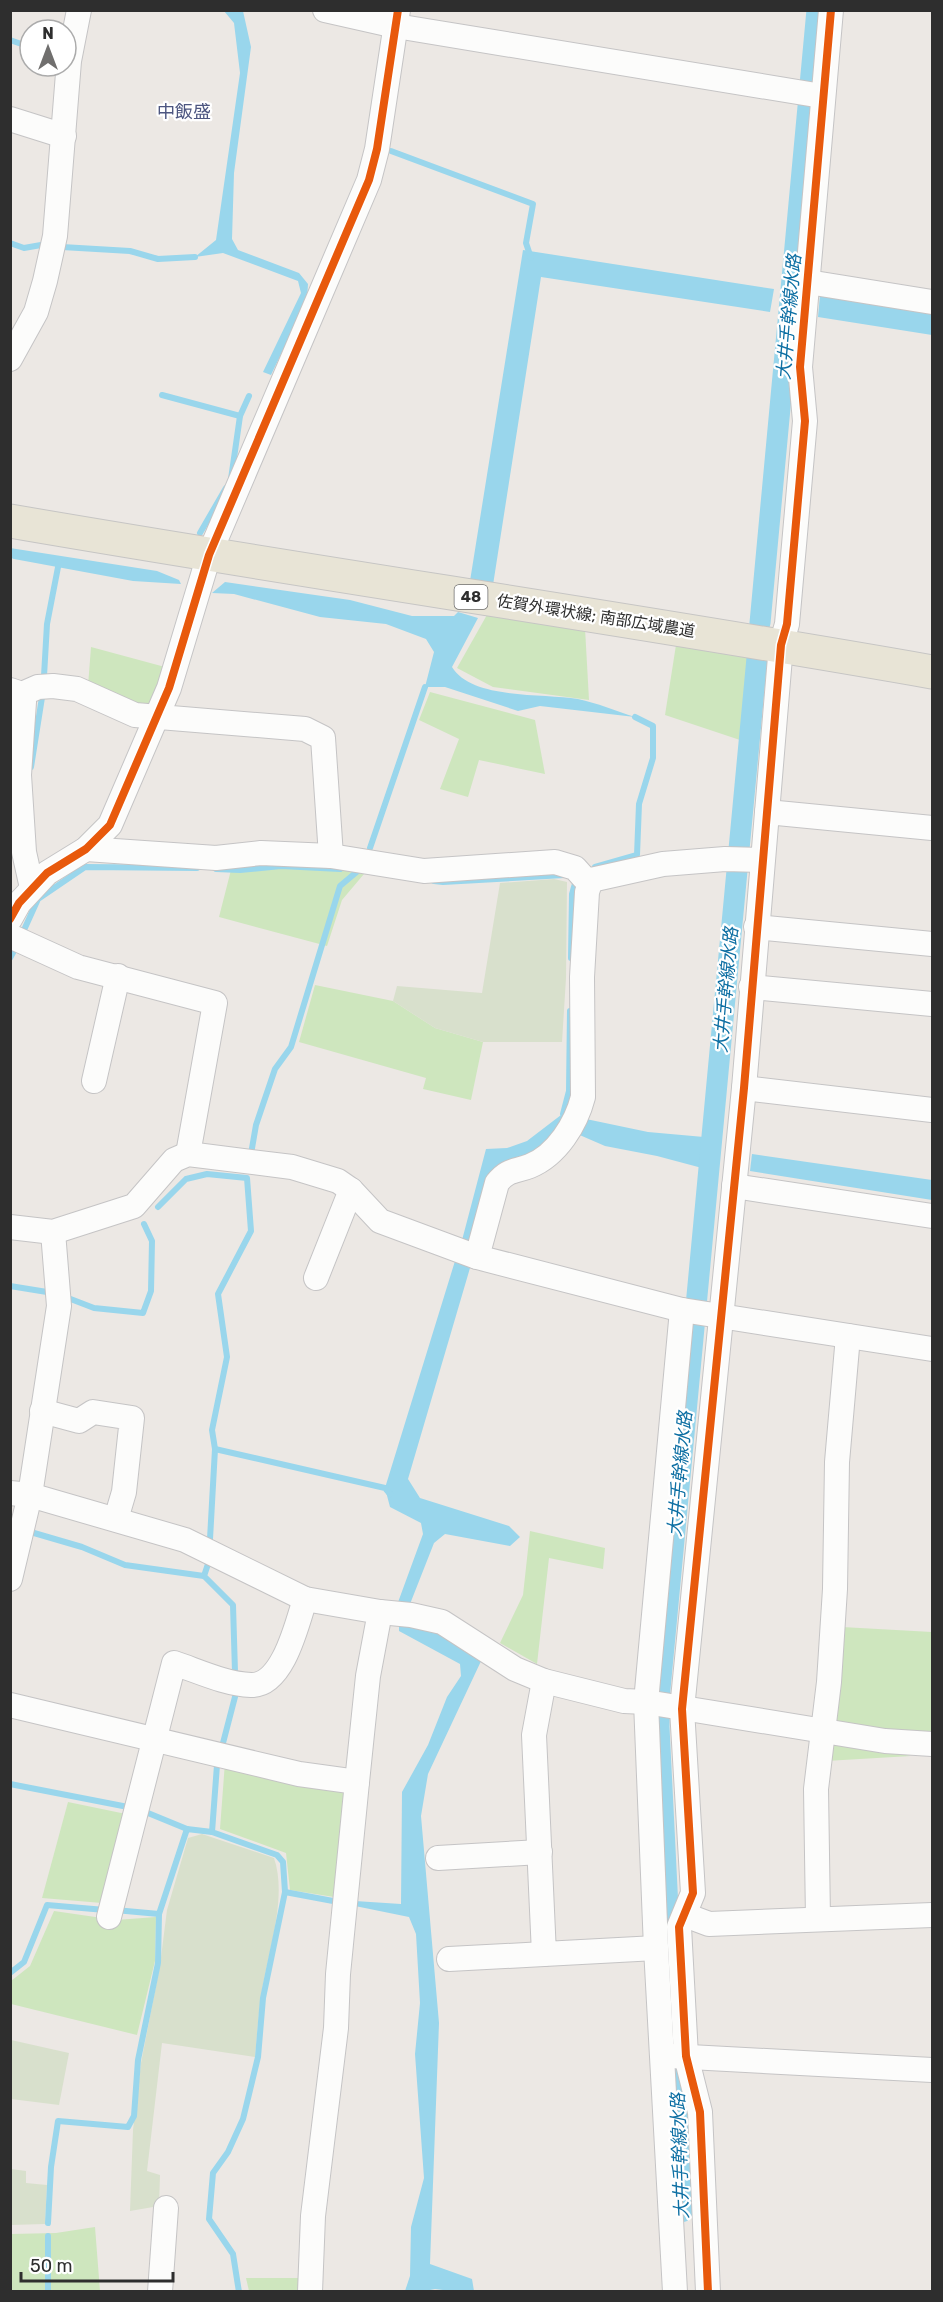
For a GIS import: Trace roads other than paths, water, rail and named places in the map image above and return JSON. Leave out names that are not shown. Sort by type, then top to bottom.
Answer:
[{"type":"main road","name":"佐賀外環状線; 南部広域農道","points":[[10,521],[209,555],[781,645],[933,672]]},
{"type":"street","points":[[10,359],[20,324],[45,281],[54,236],[69,61],[80,10]]},
{"type":"street","points":[[325,10],[397,18],[811,94]]},
{"type":"street","points":[[708,2292],[700,2112],[674,2056],[656,1948],[646,1702],[702,1312],[734,1186],[756,927],[745,859],[767,812],[781,645],[787,624],[805,421],[800,367],[808,282],[811,94],[831,10]]},
{"type":"street","points":[[10,919],[19,903],[47,873],[86,849],[110,825],[169,688],[209,555],[369,180],[377,149],[397,18]]},
{"type":"street","points":[[10,119],[64,136]]},
{"type":"street","points":[[808,282],[933,302]]},
{"type":"street","points":[[32,888],[24,852],[15,775],[24,702],[16,692],[38,687],[77,689],[135,715],[305,729],[323,738],[331,856]]},
{"type":"street","points":[[767,812],[933,828]]},
{"type":"street","points":[[86,849],[216,858],[261,853],[331,856],[424,871],[555,862],[575,868],[584,878],[591,880],[663,864],[745,859]]},
{"type":"street","points":[[477,1257],[497,1183],[505,1173],[532,1166],[558,1146],[580,1110],[583,1097],[582,977],[588,892],[591,880]]},
{"type":"street","points":[[756,927],[933,944]]},
{"type":"street","points":[[10,936],[78,967],[215,1003],[188,1154]]},
{"type":"street","points":[[94,1081],[118,976]]},
{"type":"street","points":[[751,987],[933,1004]]},
{"type":"street","points":[[744,1088],[933,1110]]},
{"type":"street","points":[[10,1227],[52,1232],[134,1206],[174,1160],[188,1154],[292,1167],[338,1181],[351,1190],[380,1221],[477,1257],[702,1312],[933,1349]]},
{"type":"street","points":[[734,1186],[933,1216]]},
{"type":"street","points":[[316,1278],[351,1190]]},
{"type":"street","points":[[10,1578],[20,1494],[42,1411],[59,1306],[52,1232]]},
{"type":"street","points":[[675,2292],[674,2056],[679,1927],[693,1893],[676,1708],[702,1312]]},
{"type":"street","points":[[818,1919],[816,1790],[829,1682],[834,1612],[837,1462],[848,1336]]},
{"type":"street","points":[[42,1411],[79,1421],[93,1412],[132,1418],[124,1492],[116,1519]]},
{"type":"street","points":[[20,1494],[185,1540],[305,1599],[380,1612],[411,1614],[442,1622],[515,1670],[544,1681],[624,1701],[646,1702],[885,1741],[933,1744]]},
{"type":"street","points":[[110,1911],[174,1663],[223,1679],[253,1685],[274,1674],[287,1653],[305,1599]]},
{"type":"street","points":[[309,2292],[313,2216],[336,2028],[338,1974],[368,1676],[380,1612]]},
{"type":"street","points":[[544,1681],[534,1735],[544,1954]]},
{"type":"street","points":[[10,1705],[299,1774],[357,1782]]},
{"type":"street","points":[[438,1858],[540,1852]]},
{"type":"street","points":[[685,1914],[709,1924],[933,1915]]},
{"type":"street","points":[[449,1959],[656,1948]]},
{"type":"street","points":[[674,2056],[933,2070]]},
{"type":"street","points":[[160,2292],[166,2208]]},
{"type":"water","points":[[224,11],[243,11],[251,47],[234,173],[232,239],[238,250],[299,273],[308,284],[307,300],[271,375],[263,372],[301,293],[298,281],[223,253],[195,257],[216,240],[240,73],[234,23]]},
{"type":"water","points":[[523,250],[774,289],[770,312],[541,277],[493,585],[470,581]]},
{"type":"water","points":[[820,295],[932,313],[932,335],[818,317]]},
{"type":"water","points":[[10,548],[157,571],[179,580],[181,584],[133,581],[14,559],[11,558]]},
{"type":"water","points":[[225,582],[350,600],[412,616],[454,616],[458,612],[478,618],[452,667],[462,678],[491,690],[578,699],[635,717],[540,706],[518,711],[445,687],[425,687],[434,652],[426,639],[386,624],[320,617],[234,594],[212,593]]},
{"type":"water","points":[[574,1090],[560,1126],[535,1151],[496,1167],[474,1248],[461,1244],[486,1149],[507,1148],[527,1141],[561,1115]]},
{"type":"water","points":[[586,1119],[648,1132],[704,1137],[702,1168],[605,1146],[575,1133]]},
{"type":"water","points":[[752,1154],[932,1180],[932,1200],[750,1171]]},
{"type":"water","points":[[455,1261],[470,1268],[408,1479],[420,1498],[509,1526],[520,1537],[510,1546],[445,1534],[434,1543],[410,1604],[397,1605],[423,1534],[421,1523],[390,1507],[385,1488]]},
{"type":"water","points":[[399,1621],[442,1633],[482,1659],[428,1774],[421,1816],[439,2023],[430,2264],[472,2279],[474,2291],[435,2289],[405,2291],[410,2276],[411,2227],[424,2178],[415,2054],[420,2003],[416,1934],[409,1917],[355,1906],[355,1901],[401,1904],[402,1792],[428,1745],[447,1697],[461,1676],[460,1664],[399,1631]]},
{"type":"waterway","name":"大井手幹線水路","points":[[760,623],[817,10]]},
{"type":"waterway","points":[[10,40],[18,43]]},
{"type":"waterway","points":[[391,151],[533,204],[526,243],[531,258]]},
{"type":"waterway","points":[[10,243],[24,248],[41,245]]},
{"type":"waterway","points":[[62,247],[130,251],[158,259],[195,257]]},
{"type":"waterway","points":[[162,395],[240,416]]},
{"type":"waterway","points":[[231,479],[240,416],[249,396]]},
{"type":"waterway","points":[[200,533],[226,488]]},
{"type":"waterway","points":[[44,676],[47,624],[59,562]]},
{"type":"waterway","name":"大井手幹線水路","points":[[670,1949],[659,1727],[660,1689],[757,658]]},
{"type":"waterway","points":[[370,848],[425,687]]},
{"type":"waterway","points":[[31,767],[43,691]]},
{"type":"waterway","points":[[595,867],[637,855],[639,804],[653,758],[653,726],[635,717]]},
{"type":"waterway","points":[[216,869],[240,870],[281,866],[340,869]]},
{"type":"waterway","points":[[24,930],[38,899],[85,867],[197,868]]},
{"type":"waterway","points":[[251,1154],[256,1125],[275,1069],[291,1047],[340,886],[359,870]]},
{"type":"waterway","points":[[434,881],[564,875]]},
{"type":"waterway","points":[[571,958],[572,894],[576,880]]},
{"type":"waterway","points":[[10,958],[15,949]]},
{"type":"waterway","points":[[563,1114],[569,1091],[570,1011]]},
{"type":"waterway","points":[[158,1207],[186,1179],[207,1174],[247,1178],[251,1231],[218,1294],[227,1357],[212,1430],[215,1449],[210,1539]]},
{"type":"waterway","points":[[68,1298],[94,1308],[143,1313],[151,1291],[152,1241],[144,1224]]},
{"type":"waterway","points":[[10,1286],[47,1292]]},
{"type":"waterway","points":[[215,1449],[385,1488],[390,1494]]},
{"type":"waterway","points":[[34,1533],[82,1547],[125,1565],[204,1576]]},
{"type":"waterway","points":[[208,1564],[204,1576],[233,1605],[235,1672]]},
{"type":"waterway","points":[[223,1743],[236,1693]]},
{"type":"waterway","points":[[217,1765],[212,1832],[277,1855],[283,1862],[285,1892],[263,1998],[258,2057],[243,2119],[228,2152],[213,2173],[209,2219],[233,2254],[239,2292]]},
{"type":"waterway","points":[[10,1784],[128,1807]]},
{"type":"waterway","points":[[148,1813],[187,1829]]},
{"type":"waterway","points":[[115,1910],[159,1914],[187,1829],[212,1832]]},
{"type":"waterway","points":[[285,1892],[333,1901]]},
{"type":"waterway","points":[[10,1973],[24,1962],[47,1905],[105,1910]]},
{"type":"waterway","points":[[48,2223],[51,2167],[58,2121],[128,2127],[134,2116],[138,2060],[158,1963],[159,1914]]},
{"type":"waterway","name":"大井手幹線水路","points":[[674,2040],[682,2212]]},
{"type":"waterway","points":[[48,2236],[48,2292]]},
{"type":"district","name":"中飯盛","points":[[184,112]]}]
